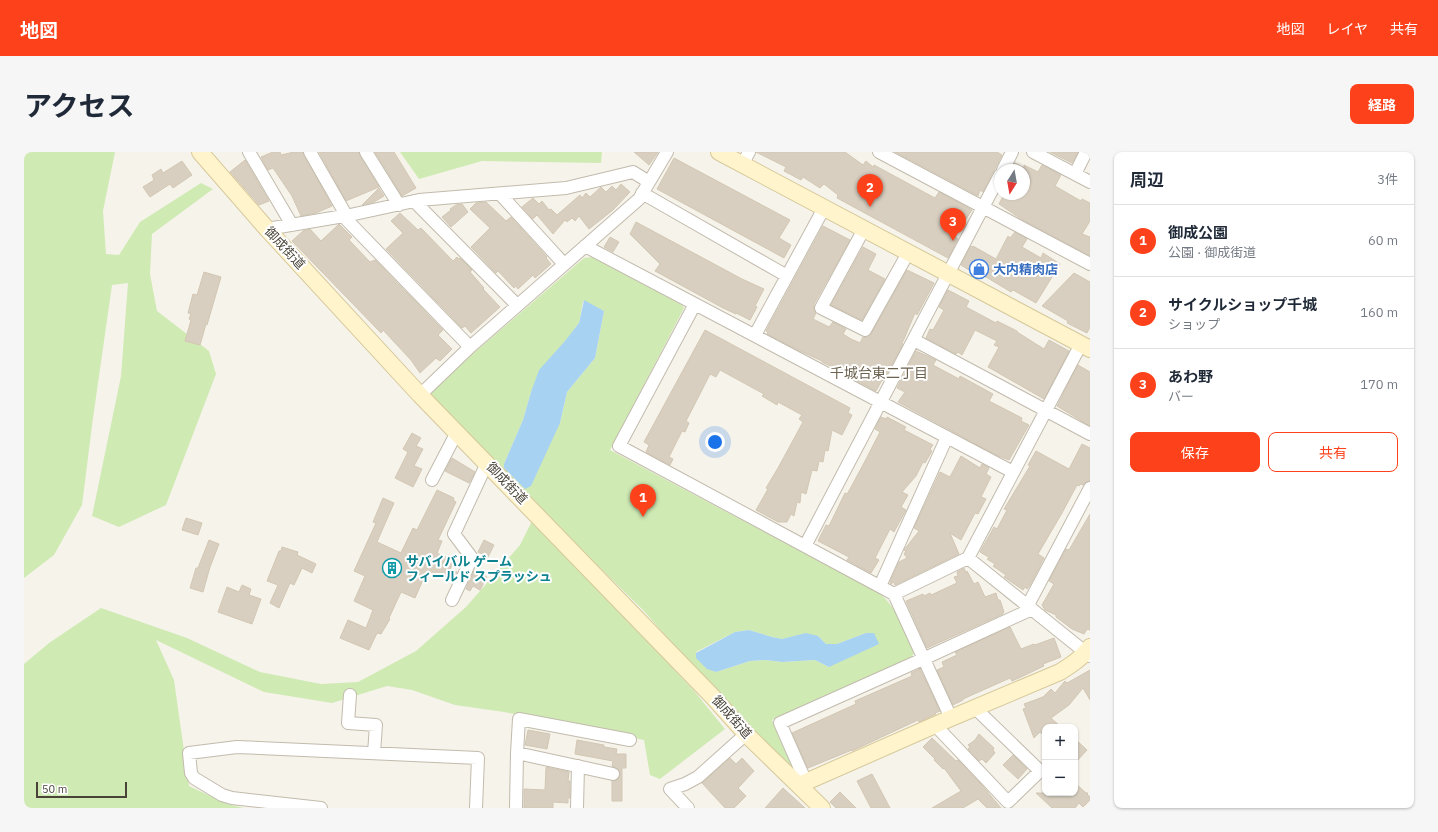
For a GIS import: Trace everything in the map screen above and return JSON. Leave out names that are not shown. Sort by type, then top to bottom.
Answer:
[{"type":"street","name":"御成街道","points":[[200,152],[267,229],[420,395],[707,690],[746,734],[802,783],[822,808]]},
{"type":"street","points":[[249,152],[292,225]]},
{"type":"street","points":[[310,152],[344,216],[470,347]]},
{"type":"street","points":[[366,152],[399,205]]},
{"type":"street","points":[[420,395],[470,347],[639,199],[667,152]]},
{"type":"street","points":[[719,152],[746,158],[824,208],[1086,347],[1046,411],[968,558],[894,594]]},
{"type":"street","points":[[879,152],[1090,264]]},
{"type":"street","points":[[1006,164],[1012,152]]},
{"type":"street","points":[[1033,152],[1090,182]]},
{"type":"street","points":[[1074,174],[1086,152]]},
{"type":"street","points":[[267,229],[344,216],[414,201],[566,188],[633,172],[649,182]]},
{"type":"street","points":[[805,546],[994,186]]},
{"type":"street","points":[[642,193],[787,276]]},
{"type":"street","points":[[500,194],[564,264]]},
{"type":"street","points":[[414,201],[517,305]]},
{"type":"street","points":[[755,335],[824,208]]},
{"type":"street","points":[[864,229],[821,308],[865,330],[908,253]]},
{"type":"street","points":[[585,246],[1013,472]]},
{"type":"street","points":[[695,304],[619,446],[894,594],[951,718]]},
{"type":"street","points":[[914,340],[1090,434]]},
{"type":"street","points":[[432,480],[457,432]]},
{"type":"street","points":[[880,586],[947,437]]},
{"type":"street","points":[[452,600],[472,558],[454,534],[487,463]]},
{"type":"street","points":[[968,558],[1030,607],[1089,651],[1060,672],[802,783],[780,723],[923,659],[1030,607],[1090,488]]},
{"type":"street","points":[[350,694],[348,723],[376,725],[374,753]]},
{"type":"street","points":[[935,725],[1008,802],[1040,771],[975,708]]},
{"type":"street","points":[[516,808],[519,719],[630,740]]},
{"type":"street","points":[[688,808],[670,789],[686,784],[698,777],[746,734]]},
{"type":"street","points":[[321,808],[232,798],[222,795],[194,778],[191,773],[188,753],[237,747],[478,758],[476,808]]},
{"type":"street","points":[[517,753],[613,774]]},
{"type":"street","points":[[577,808],[578,766]]},
{"type":"green space","points":[[24,152],[115,152],[103,211],[106,254],[119,255],[140,222],[201,183],[213,189],[152,234],[150,274],[157,311],[209,351],[216,374],[166,505],[119,527],[92,516],[121,376],[128,283],[112,285],[82,505],[54,555],[24,578]]},
{"type":"green space","points":[[400,152],[602,152],[601,163],[482,161],[419,179]]},
{"type":"green space","points":[[592,257],[682,305],[684,308],[610,450],[879,593],[886,599],[896,613],[914,653],[911,658],[772,720],[797,775],[795,775],[686,659],[643,610],[591,559],[432,396],[431,390],[584,258]],"holes":[[[583,301],[604,311],[595,358],[567,392],[560,423],[504,464],[523,420],[531,392],[579,323]],[[749,630],[782,639],[818,636],[826,644],[837,644],[866,633],[829,667],[815,660],[782,662],[765,660],[750,661],[716,672],[696,652],[735,632]]]},
{"type":"green space","points":[[533,519],[695,692],[725,729],[660,779],[650,775],[644,740],[504,712],[455,705],[412,690],[387,686],[332,703],[264,692],[156,640],[174,680],[189,786],[227,804],[244,808],[24,808],[24,664],[49,643],[101,608],[187,638],[260,672],[321,684],[358,682],[416,651],[466,607],[520,545]]},
{"type":"water","points":[[584,300],[604,311],[595,358],[567,392],[560,423],[531,486],[525,489],[504,468],[504,464],[523,420],[539,370],[579,323]]},
{"type":"water","points":[[749,630],[782,639],[806,633],[818,636],[826,644],[837,644],[866,633],[874,633],[879,644],[829,667],[815,660],[782,662],[765,660],[750,661],[716,672],[707,669],[696,658],[696,653],[735,632]]},
{"type":"building","points":[[273,152],[280,152],[281,155],[294,152],[303,152],[332,206],[316,213],[301,216],[292,196],[273,168],[268,170],[261,157]]},
{"type":"building","points":[[319,152],[359,152],[379,187],[346,201]]},
{"type":"building","points":[[375,152],[394,152],[416,188],[402,196]]},
{"type":"building","points":[[634,152],[658,152],[649,165]]},
{"type":"building","points":[[756,152],[845,152],[863,165],[866,161],[873,167],[874,165],[935,198],[939,192],[972,210],[966,219],[964,218],[954,236],[958,239],[948,258],[837,198],[838,195],[824,184],[820,188],[803,177],[801,180],[784,171],[786,167]]},
{"type":"building","points":[[895,152],[997,152],[1002,155],[997,164],[994,164],[994,171],[983,192],[980,190],[978,196]]},
{"type":"building","points":[[1050,152],[1078,152],[1072,163]]},
{"type":"building","points":[[674,158],[790,220],[779,238],[791,245],[784,258],[657,189]]},
{"type":"building","points":[[245,160],[269,201],[259,205],[230,172]]},
{"type":"building","points":[[182,161],[192,175],[173,188],[170,184],[150,197],[143,187],[154,180],[152,175],[161,169],[163,173]]},
{"type":"building","points":[[1042,165],[1061,175],[1055,186],[1081,201],[1082,199],[1090,203],[1090,221],[1082,234],[1090,237],[1090,256],[1021,219],[999,204],[1001,200],[1030,200],[1030,168],[1038,172]]},
{"type":"building","points":[[621,184],[630,192],[613,210],[589,229],[579,216],[575,221],[572,218],[567,222],[565,220],[553,234],[537,215],[533,219],[522,207],[533,198],[539,204],[542,201],[549,210],[551,209],[557,215],[580,195],[582,198],[586,193],[590,197],[601,187],[606,192],[612,186],[616,190]]},
{"type":"building","points":[[379,188],[384,196],[374,202],[362,205]]},
{"type":"building","points":[[486,202],[506,221],[511,217],[547,257],[546,258],[551,264],[535,278],[533,275],[518,289],[516,286],[514,288],[498,271],[496,273],[471,247],[490,228],[470,209],[476,203]]},
{"type":"building","points":[[462,204],[468,212],[451,227],[442,217],[456,205]]},
{"type":"building","points":[[400,213],[418,230],[421,228],[453,261],[457,257],[459,259],[460,258],[472,270],[470,272],[484,288],[483,289],[500,307],[471,333],[465,326],[462,328],[386,249],[403,233],[391,221]]},
{"type":"building","points":[[636,222],[742,279],[764,289],[755,306],[757,307],[750,320],[723,308],[655,271],[660,264],[630,234]]},
{"type":"building","points":[[339,224],[352,237],[349,240],[370,262],[375,260],[443,330],[438,335],[452,349],[440,361],[436,358],[420,373],[411,360],[383,330],[381,333],[292,241],[303,231],[310,229],[321,241]]},
{"type":"building","points":[[823,226],[850,240],[814,304],[816,313],[813,319],[829,327],[833,322],[846,329],[843,334],[851,339],[860,343],[863,337],[869,337],[907,270],[934,283],[917,315],[915,313],[902,343],[903,344],[876,391],[822,361],[767,334],[768,332],[766,331]]},
{"type":"building","points":[[1015,232],[1027,239],[1022,247],[1041,258],[1043,253],[1060,264],[1036,303],[1013,290],[1011,292],[981,274],[980,277],[961,265],[971,246],[996,259],[1008,236],[1010,238]]},
{"type":"building","points":[[610,237],[619,242],[613,252],[604,247]]},
{"type":"building","points":[[863,247],[876,254],[868,270],[885,279],[862,320],[831,305]]},
{"type":"building","points":[[204,272],[221,277],[200,345],[185,341],[191,320],[189,319],[191,314],[188,313],[193,294],[197,295]]},
{"type":"building","points":[[1074,273],[1090,282],[1090,327],[1087,333],[1067,323],[1068,321],[1042,306]]},
{"type":"building","points":[[948,290],[969,301],[966,307],[996,323],[997,321],[1017,331],[1044,349],[1049,340],[1069,351],[1044,399],[988,367],[999,347],[994,345],[997,341],[975,330],[962,355],[958,352],[956,354],[926,338],[930,329],[933,330],[944,310],[939,307]]},
{"type":"building","points":[[705,330],[850,408],[848,413],[852,415],[842,435],[832,430],[828,451],[825,450],[823,462],[819,461],[817,471],[812,470],[806,494],[801,492],[800,503],[797,502],[794,516],[791,514],[787,522],[778,522],[756,510],[768,489],[766,488],[803,422],[799,419],[802,415],[778,402],[777,405],[762,396],[764,394],[720,370],[716,377],[710,374],[686,421],[689,423],[685,432],[682,431],[669,457],[673,459],[670,465],[646,452],[649,445],[644,442]]},
{"type":"building","points":[[916,351],[936,360],[933,365],[959,379],[960,376],[993,394],[989,401],[1022,418],[1021,421],[1029,425],[1009,460],[996,455],[898,402],[905,392],[897,388]]},
{"type":"building","points":[[1078,365],[1090,372],[1090,426],[1057,406]]},
{"type":"building","points":[[881,417],[886,419],[887,417],[906,427],[904,430],[933,445],[930,449],[932,451],[925,463],[923,462],[916,476],[902,492],[908,495],[901,507],[906,510],[894,532],[890,529],[875,558],[879,560],[871,573],[847,560],[849,557],[818,541],[826,525],[829,526],[845,493],[847,494],[850,489],[880,432],[875,429]]},
{"type":"building","points":[[412,433],[421,438],[416,446],[423,449],[414,466],[422,469],[413,487],[395,478],[408,452],[403,449]]},
{"type":"building","points":[[1082,444],[1090,448],[1090,481],[1083,485],[1077,485],[1038,554],[1044,558],[1030,585],[1027,589],[1025,587],[1023,590],[1004,577],[1006,575],[993,566],[995,564],[987,559],[990,558],[980,552],[994,527],[997,529],[1007,510],[1004,509],[1030,466],[1028,465],[1036,451],[1069,469]]},
{"type":"building","points":[[961,456],[980,468],[982,464],[989,468],[986,474],[991,477],[981,497],[986,499],[978,514],[975,513],[961,540],[950,533],[959,554],[895,585],[894,582],[891,584],[890,582],[899,562],[907,558],[904,554],[906,551],[904,550],[919,531],[914,528],[940,472],[950,477]]},
{"type":"building","points":[[452,458],[475,472],[469,483],[445,471]]},
{"type":"building","points":[[437,490],[454,498],[453,500],[456,502],[438,540],[442,541],[437,553],[454,561],[450,569],[457,572],[452,582],[427,571],[415,598],[401,592],[389,618],[390,619],[381,634],[377,633],[369,650],[340,638],[348,620],[366,628],[373,610],[354,601],[365,576],[354,571],[376,523],[373,522],[383,498],[394,503],[377,542],[401,553],[413,528],[417,530]]},
{"type":"building","points":[[1090,514],[1090,630],[1087,629],[1084,634],[1072,629],[1056,617],[1056,615],[1045,610],[1042,605],[1054,584],[1049,581],[1066,549],[1069,550]]},
{"type":"building","points":[[186,518],[202,523],[198,535],[182,530]]},
{"type":"building","points":[[209,540],[219,544],[210,567],[203,592],[190,588],[196,568],[198,568]]},
{"type":"building","points":[[484,540],[494,545],[488,557],[478,552]]},
{"type":"building","points":[[282,547],[298,552],[297,555],[316,564],[312,573],[302,568],[294,585],[290,583],[279,608],[270,603],[278,585],[267,581]]},
{"type":"building","points":[[964,568],[974,584],[978,582],[985,597],[996,593],[1004,612],[1003,614],[927,648],[906,601],[923,594],[924,596],[930,593],[931,595],[957,583],[954,577],[958,576],[957,572]]},
{"type":"building","points":[[474,571],[487,577],[480,590],[473,586],[470,591],[466,589]]},
{"type":"building","points":[[242,585],[251,589],[249,595],[261,599],[252,624],[218,612],[227,587],[239,592]]},
{"type":"building","points":[[1010,627],[1021,649],[1054,638],[1061,657],[1043,664],[1044,666],[1012,681],[1010,678],[953,705],[937,670],[944,667],[942,662],[957,655],[955,652]]},
{"type":"building","points":[[920,669],[940,711],[919,722],[918,720],[852,751],[808,768],[792,733],[856,704],[855,701],[912,676],[911,673]]},
{"type":"building","points":[[1090,670],[1090,700],[1083,688],[1069,705],[1051,718],[1058,724],[1042,724],[1042,734],[1040,732],[1034,738],[1023,709],[1026,708],[1024,704],[1043,697],[1051,689],[1055,693],[1065,681],[1067,683]]},
{"type":"building","points":[[528,730],[550,734],[547,749],[525,745]]},
{"type":"building","points":[[979,734],[994,748],[993,750],[995,753],[986,763],[982,759],[979,761],[968,749],[970,747],[968,745],[975,740]]},
{"type":"building","points":[[932,738],[956,761],[958,760],[1001,808],[987,808],[978,799],[963,808],[932,808],[961,791],[944,768],[943,769],[923,747]]},
{"type":"building","points":[[577,740],[617,749],[616,754],[626,754],[626,768],[622,768],[622,801],[612,801],[612,781],[618,779],[620,775],[618,769],[612,766],[613,761],[575,754]]},
{"type":"building","points":[[1078,742],[1087,750],[1078,760]]},
{"type":"building","points":[[1013,755],[1027,769],[1018,779],[1003,765]]},
{"type":"building","points":[[730,758],[736,764],[742,758],[754,771],[738,788],[746,796],[734,808],[725,808],[702,783]]},
{"type":"building","points":[[546,767],[569,772],[568,781],[570,781],[570,798],[568,798],[568,803],[553,802],[553,808],[524,808],[524,789],[545,790]]},
{"type":"building","points":[[872,774],[890,808],[871,808],[857,781]]},
{"type":"building","points":[[1078,786],[1088,793],[1087,794],[1090,797],[1090,800],[1083,807],[1079,803],[1075,808],[1052,808],[1036,793],[1042,793],[1042,796],[1078,796]]},
{"type":"building","points":[[783,788],[805,808],[765,808]]},
{"type":"building","points":[[840,792],[856,808],[836,808],[830,802]]},
{"type":"place","name":"サイクルショップ千城","points":[[870,207]]},
{"type":"place","name":"あわ野","points":[[953,241]]},
{"type":"place","name":"大内精肉店","points":[[979,269]]},
{"type":"place","name":"御成公園","points":[[643,517]]},
{"type":"place","name":"サバイバル ゲーム フィールド スプラッシュ","points":[[392,568]]},
{"type":"district","name":"千城台東二丁目","points":[[879,373]]}]
